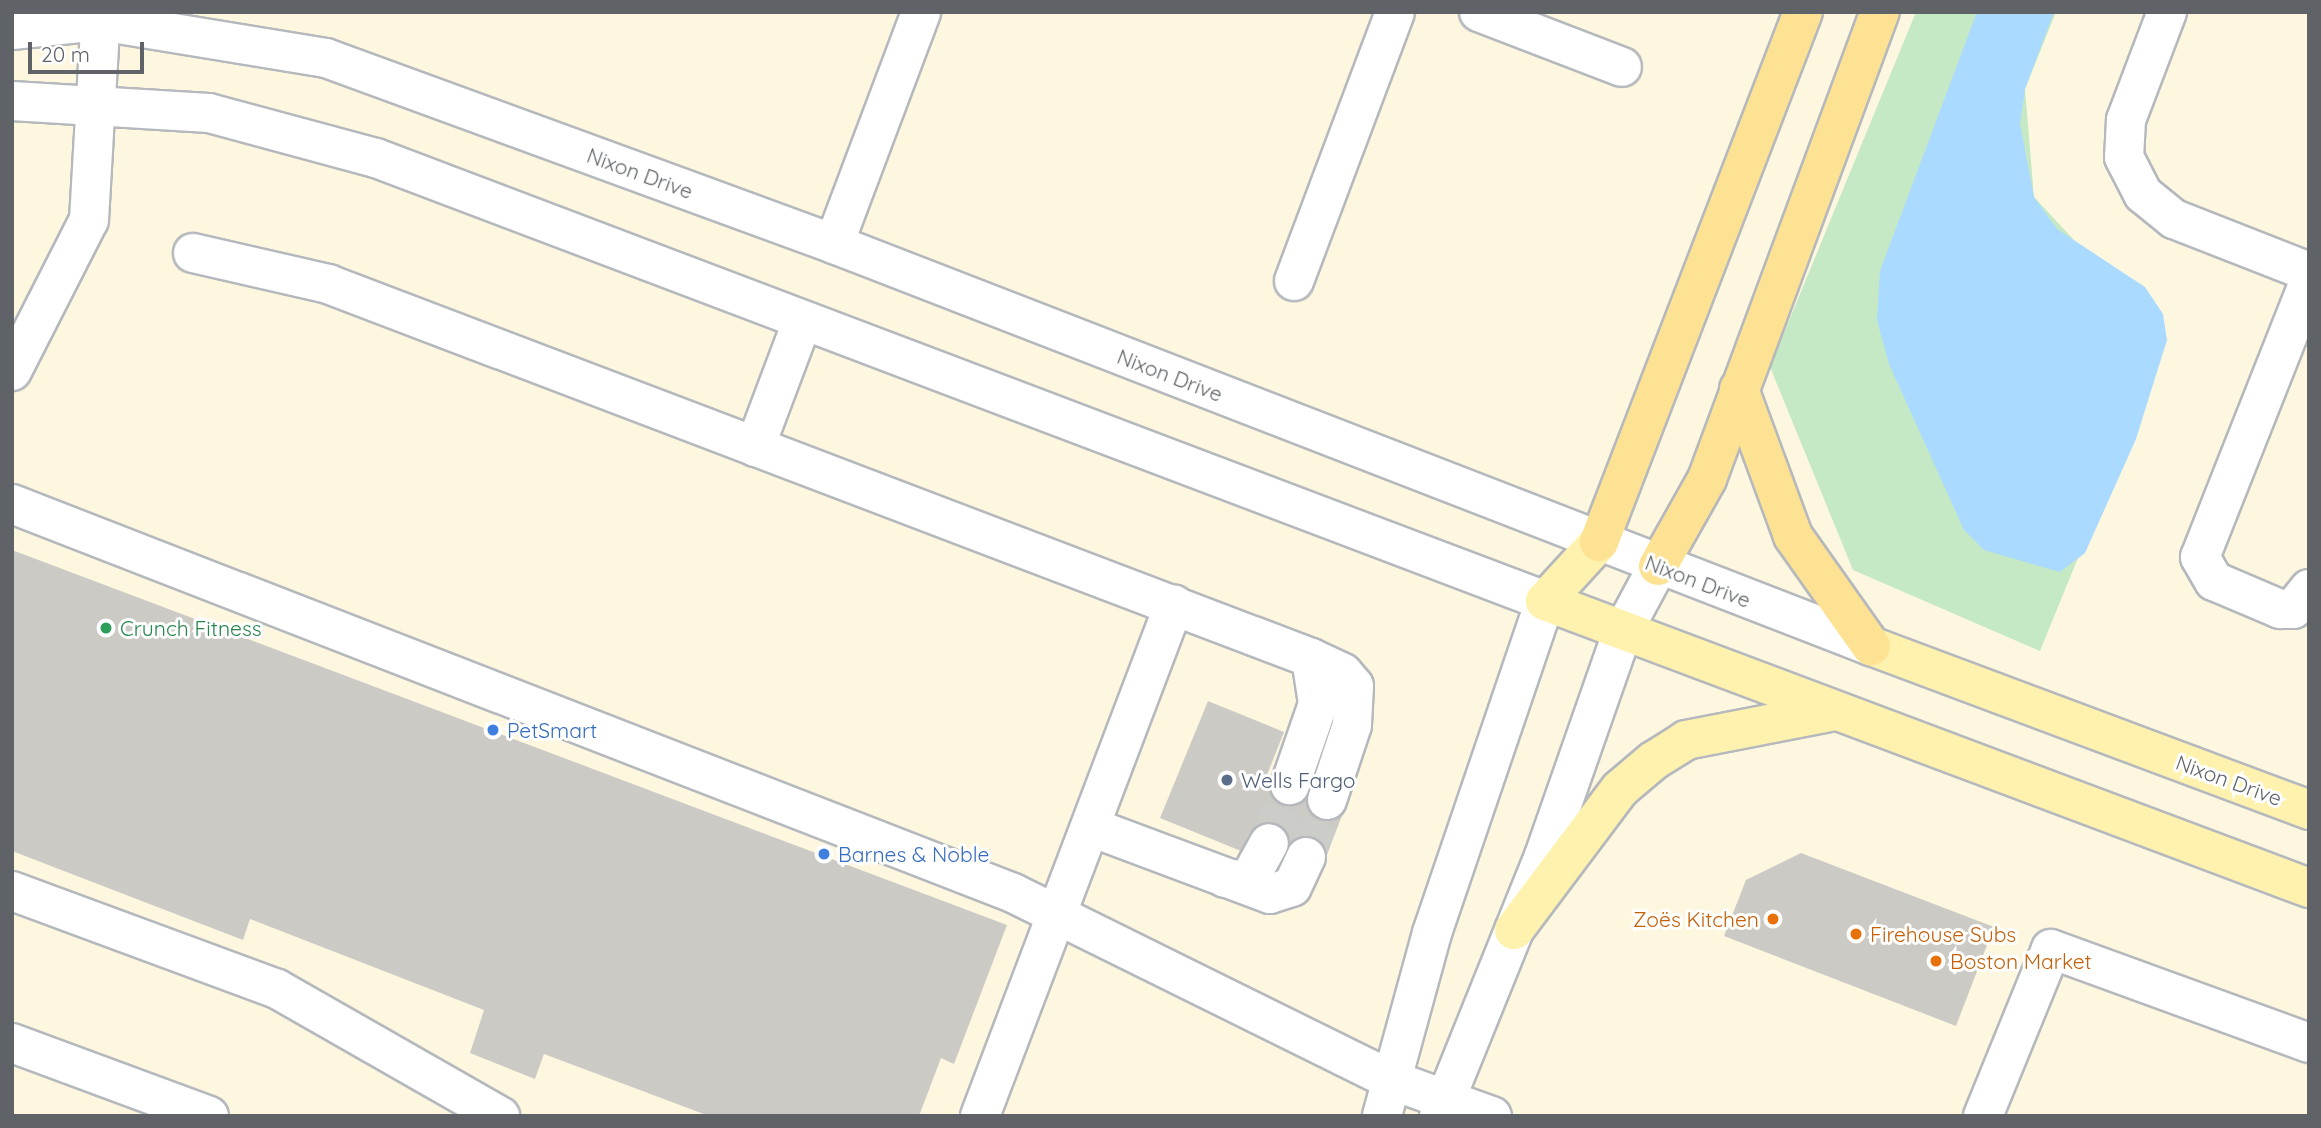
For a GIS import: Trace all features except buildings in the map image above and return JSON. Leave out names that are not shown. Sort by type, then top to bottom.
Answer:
[{"type":"highway","points":[[1599,542],[1803,12]]},
{"type":"highway","points":[[1658,566],[1707,479],[1881,12]]},
{"type":"highway","points":[[1739,389],[1793,536],[1871,646]]},
{"type":"main road","points":[[1599,542],[1545,601],[2309,888]]},
{"type":"main road","name":"Nixon Drive","points":[[1871,646],[2300,800]]},
{"type":"main road","points":[[1514,930],[1620,789],[1653,761],[1686,740],[1838,711]]},
{"type":"street","points":[[834,244],[922,12]]},
{"type":"street","points":[[1293,281],[1395,12]]},
{"type":"street","points":[[1479,12],[1622,67]]},
{"type":"street","points":[[2167,12],[2126,120],[2124,157],[2143,194],[2174,219],[2309,272]]},
{"type":"street","points":[[12,371],[89,220],[93,101],[101,16]]},
{"type":"street","name":"Nixon Drive","points":[[12,30],[101,16],[326,58],[834,244],[1658,566],[1871,646]]},
{"type":"street","points":[[12,101],[93,101],[209,113],[305,135],[1545,601],[1432,933],[1388,1098]]},
{"type":"street","points":[[193,253],[328,284],[1174,605],[1343,673],[1354,686],[1352,725],[1327,800]]},
{"type":"street","points":[[2309,282],[2200,557],[2214,581],[2280,609],[2293,609],[2309,589]]},
{"type":"street","points":[[755,447],[802,322]]},
{"type":"street","points":[[12,503],[1058,915],[1388,1098],[1492,1116]]},
{"type":"street","points":[[1442,1108],[1514,930],[1623,631],[1658,566]]},
{"type":"street","points":[[980,1116],[1174,605]]},
{"type":"street","points":[[1290,785],[1318,704],[1306,656]]},
{"type":"street","points":[[1091,827],[1226,878],[1279,893],[1297,881],[1306,857]]},
{"type":"street","points":[[1226,878],[1248,881],[1269,842]]},
{"type":"street","points":[[12,891],[277,989],[500,1116]]},
{"type":"street","points":[[1983,1116],[2051,949],[2309,1043]]},
{"type":"street","points":[[12,1043],[209,1116]]},
{"type":"shaded area","points":[[12,12],[2309,12],[2309,1116],[12,1116]]},
{"type":"green space","points":[[1916,12],[2056,12],[2025,89],[2034,197],[2167,340],[2040,651],[1853,570],[1770,367]]},
{"type":"water","points":[[1977,12],[2054,12],[2025,89],[2020,124],[2034,197],[2057,229],[2145,287],[2163,314],[2167,340],[2136,439],[2085,553],[2060,572],[1984,550],[1964,530],[1889,364],[1877,320],[1880,271]]},
{"type":"tunnel","points":[[1269,843],[1290,785]]},
{"type":"tunnel","points":[[1306,857],[1327,800]]},
{"type":"place","name":"Crunch Fitness","points":[[106,628]]},
{"type":"place","name":"PetSmart","points":[[493,730]]},
{"type":"place","name":"Wells Fargo","points":[[1227,780]]},
{"type":"place","name":"Barnes & Noble","points":[[824,854]]},
{"type":"place","name":"Zoës Kitchen","points":[[1773,919]]},
{"type":"place","name":"Firehouse Subs","points":[[1856,934]]},
{"type":"place","name":"Boston Market","points":[[1936,961]]}]
